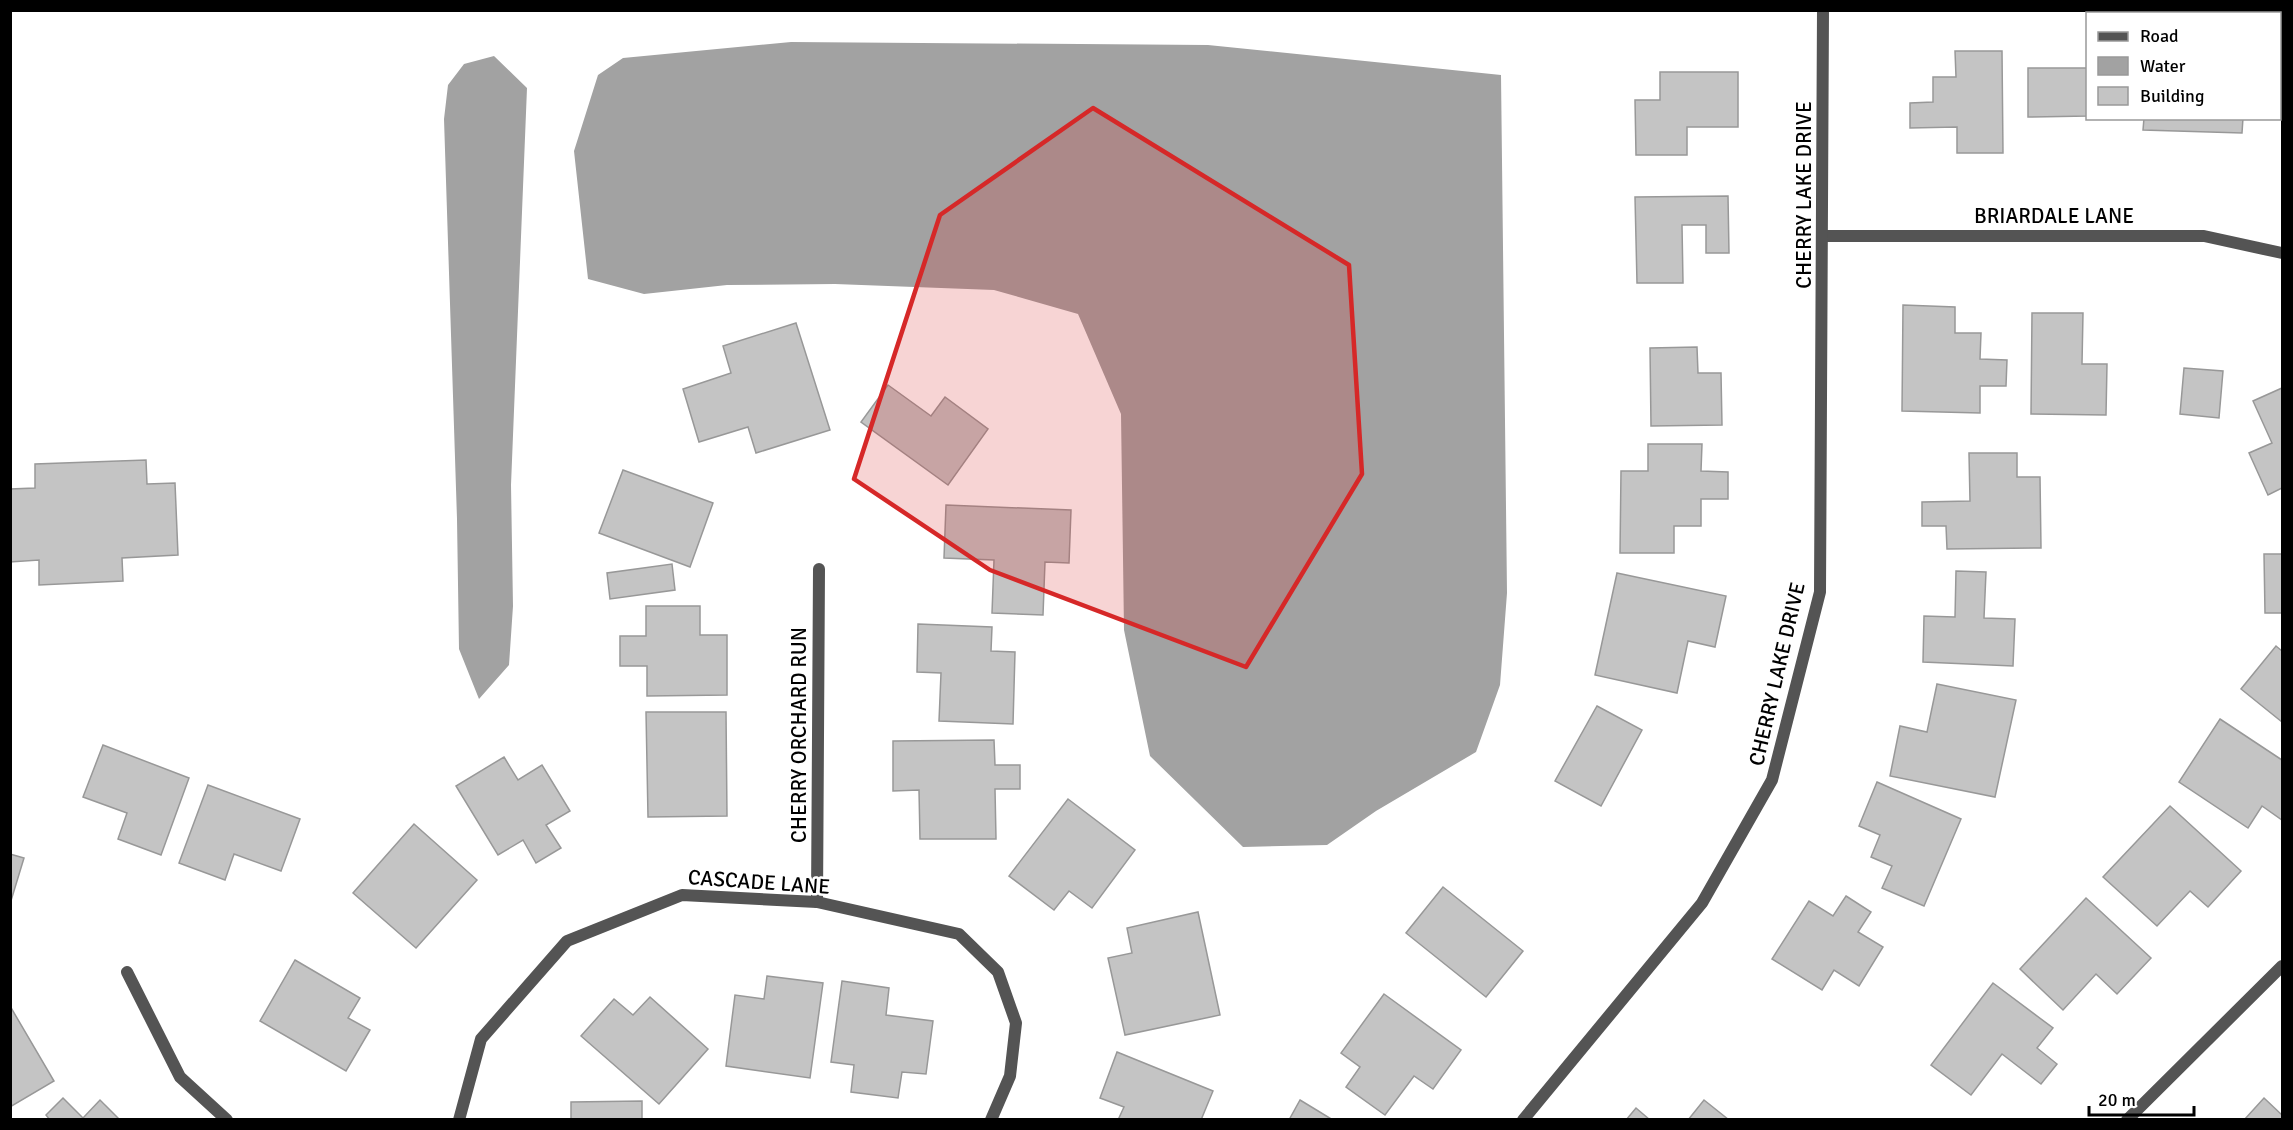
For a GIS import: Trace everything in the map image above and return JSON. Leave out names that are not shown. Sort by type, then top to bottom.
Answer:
[{"type":"street","name":"CHERRY LAKE DRIVE","points":[[1523,1119],[1702,903],[1772,780],[1820,592],[1823,10]]},
{"type":"street","name":"BRIARDALE LANE","points":[[1823,236],[2204,236],[2283,253]]},
{"type":"street","name":"CHERRY ORCHARD RUN","points":[[818,902],[819,568]]},
{"type":"street","name":"CASCADE LANE","points":[[459,1119],[481,1039],[567,941],[682,895],[818,902],[959,934],[998,972],[1016,1023],[1010,1076],[991,1119]]},
{"type":"street","points":[[2127,1119],[2283,966]]},
{"type":"street","points":[[127,972],[180,1077],[227,1119]]},
{"type":"highlighted area","points":[[1093,108],[1349,265],[1362,474],[1246,667],[990,570],[854,479],[940,215]]},
{"type":"water","points":[[791,42],[1208,45],[1501,75],[1507,593],[1500,685],[1476,752],[1376,811],[1327,845],[1243,847],[1150,756],[1124,630],[1121,414],[1078,314],[994,290],[835,284],[727,285],[644,294],[588,279],[574,151],[598,75],[623,58]]},
{"type":"water","points":[[494,56],[527,88],[511,485],[513,606],[509,665],[479,699],[459,649],[444,119],[448,85],[464,64]]},
{"type":"building","points":[[1955,51],[2002,51],[2003,153],[1957,153],[1957,127],[1910,128],[1910,103],[1933,102],[1933,77],[1956,77]]},
{"type":"building","points":[[2028,68],[2086,68],[2086,116],[2028,117]]},
{"type":"building","points":[[1660,72],[1738,72],[1738,127],[1687,127],[1687,155],[1636,155],[1635,100],[1660,100]]},
{"type":"building","points":[[2144,120],[2243,120],[2242,133],[2143,130]]},
{"type":"building","points":[[1728,196],[1729,253],[1706,253],[1706,225],[1682,225],[1683,283],[1637,283],[1635,197]]},
{"type":"building","points":[[1903,305],[1955,307],[1955,333],[1981,333],[1980,359],[2007,360],[2006,386],[1980,386],[1980,413],[1902,411]]},
{"type":"building","points":[[2032,313],[2083,313],[2082,364],[2107,364],[2106,415],[2031,414]]},
{"type":"building","points":[[796,323],[830,430],[756,453],[748,427],[699,442],[683,389],[731,373],[723,346]]},
{"type":"building","points":[[1697,347],[1698,373],[1721,373],[1722,425],[1651,426],[1650,348]]},
{"type":"building","points":[[2184,368],[2223,371],[2219,418],[2180,414]]},
{"type":"building","points":[[888,385],[931,416],[945,397],[988,429],[948,485],[861,422]]},
{"type":"building","points":[[2282,388],[2282,488],[2268,495],[2249,453],[2272,443],[2253,401]]},
{"type":"building","points":[[1648,444],[1702,444],[1701,471],[1728,472],[1728,499],[1701,499],[1701,526],[1674,526],[1674,553],[1620,553],[1621,471],[1648,471]]},
{"type":"building","points":[[1969,453],[2017,453],[2017,477],[2040,477],[2041,548],[1947,549],[1946,526],[1922,526],[1922,502],[1970,501]]},
{"type":"building","points":[[146,460],[147,484],[175,483],[178,555],[122,558],[123,581],[39,585],[39,560],[10,562],[10,489],[35,488],[35,464]]},
{"type":"building","points":[[623,470],[713,503],[690,567],[599,533]]},
{"type":"building","points":[[946,505],[1071,510],[1069,563],[1045,562],[1043,615],[992,613],[994,560],[944,558]]},
{"type":"building","points":[[2264,554],[2282,554],[2282,613],[2265,613]]},
{"type":"building","points":[[672,564],[675,590],[610,599],[607,573]]},
{"type":"building","points":[[1956,571],[1986,572],[1984,618],[2015,619],[2013,666],[1923,662],[1924,616],[1955,617]]},
{"type":"building","points":[[1617,573],[1726,596],[1715,647],[1688,641],[1677,693],[1595,675]]},
{"type":"building","points":[[646,606],[700,606],[700,635],[727,635],[727,695],[647,696],[647,666],[620,666],[620,636],[646,636]]},
{"type":"building","points":[[918,624],[992,627],[991,651],[1015,652],[1013,724],[939,721],[941,673],[917,672]]},
{"type":"building","points":[[2276,646],[2282,651],[2282,722],[2241,689]]},
{"type":"building","points":[[1937,684],[2016,700],[1995,797],[1890,776],[1900,726],[1927,732]]},
{"type":"building","points":[[1597,706],[1642,730],[1601,806],[1555,781]]},
{"type":"building","points":[[646,712],[726,712],[727,816],[648,817]]},
{"type":"building","points":[[2220,719],[2282,760],[2282,820],[2262,806],[2248,828],[2179,782]]},
{"type":"building","points":[[994,740],[995,765],[1020,765],[1020,789],[995,789],[996,839],[920,839],[919,790],[893,791],[893,741]]},
{"type":"building","points":[[103,745],[189,778],[161,855],[118,839],[127,813],[83,797]]},
{"type":"building","points":[[504,757],[518,780],[542,765],[570,811],[546,825],[561,848],[536,863],[523,840],[498,855],[456,786]]},
{"type":"building","points":[[1877,782],[1961,819],[1924,906],[1882,888],[1892,866],[1871,857],[1880,835],[1859,826]]},
{"type":"building","points":[[208,785],[300,819],[281,871],[234,854],[225,880],[179,863]]},
{"type":"building","points":[[1068,799],[1135,850],[1092,908],[1069,891],[1054,910],[1009,876]]},
{"type":"building","points":[[2170,806],[2241,871],[2208,907],[2190,891],[2157,926],[2103,877]]},
{"type":"building","points":[[414,824],[477,880],[416,948],[353,893]]},
{"type":"building","points":[[10,854],[24,858],[10,904]]},
{"type":"building","points":[[1443,887],[1523,951],[1486,997],[1406,933]]},
{"type":"building","points":[[1846,896],[1871,912],[1858,932],[1883,947],[1859,986],[1834,970],[1822,990],[1772,959],[1809,901],[1833,916]]},
{"type":"building","points":[[2086,898],[2151,958],[2117,994],[2096,974],[2063,1010],[2020,969]]},
{"type":"building","points":[[1198,912],[1220,1015],[1125,1035],[1108,958],[1132,953],[1127,928]]},
{"type":"building","points":[[295,960],[360,998],[348,1018],[370,1030],[346,1071],[260,1021]]},
{"type":"building","points":[[767,976],[823,983],[810,1078],[726,1066],[735,995],[764,999]]},
{"type":"building","points":[[842,981],[889,988],[886,1015],[933,1021],[926,1074],[902,1072],[898,1098],[851,1092],[854,1065],[831,1062]]},
{"type":"building","points":[[1993,983],[2053,1028],[2037,1048],[2057,1064],[2041,1084],[2002,1054],[1971,1095],[1931,1065]]},
{"type":"building","points":[[1384,994],[1461,1050],[1433,1089],[1414,1076],[1385,1115],[1346,1087],[1360,1067],[1341,1053]]},
{"type":"building","points":[[650,997],[708,1049],[659,1104],[581,1036],[614,999],[633,1015]]},
{"type":"building","points":[[10,1006],[54,1081],[10,1107]]},
{"type":"building","points":[[1117,1052],[1213,1091],[1201,1120],[1118,1120],[1124,1107],[1100,1098]]},
{"type":"building","points":[[63,1098],[83,1118],[100,1100],[120,1120],[50,1120],[46,1115]]},
{"type":"building","points":[[2264,1098],[2282,1115],[2282,1120],[2244,1120]]},
{"type":"building","points":[[1300,1100],[1333,1120],[1289,1120]]},
{"type":"building","points":[[1704,1100],[1729,1120],[1688,1120]]},
{"type":"building","points":[[642,1101],[642,1120],[571,1120],[571,1102]]},
{"type":"building","points":[[1636,1108],[1650,1120],[1626,1120]]}]
